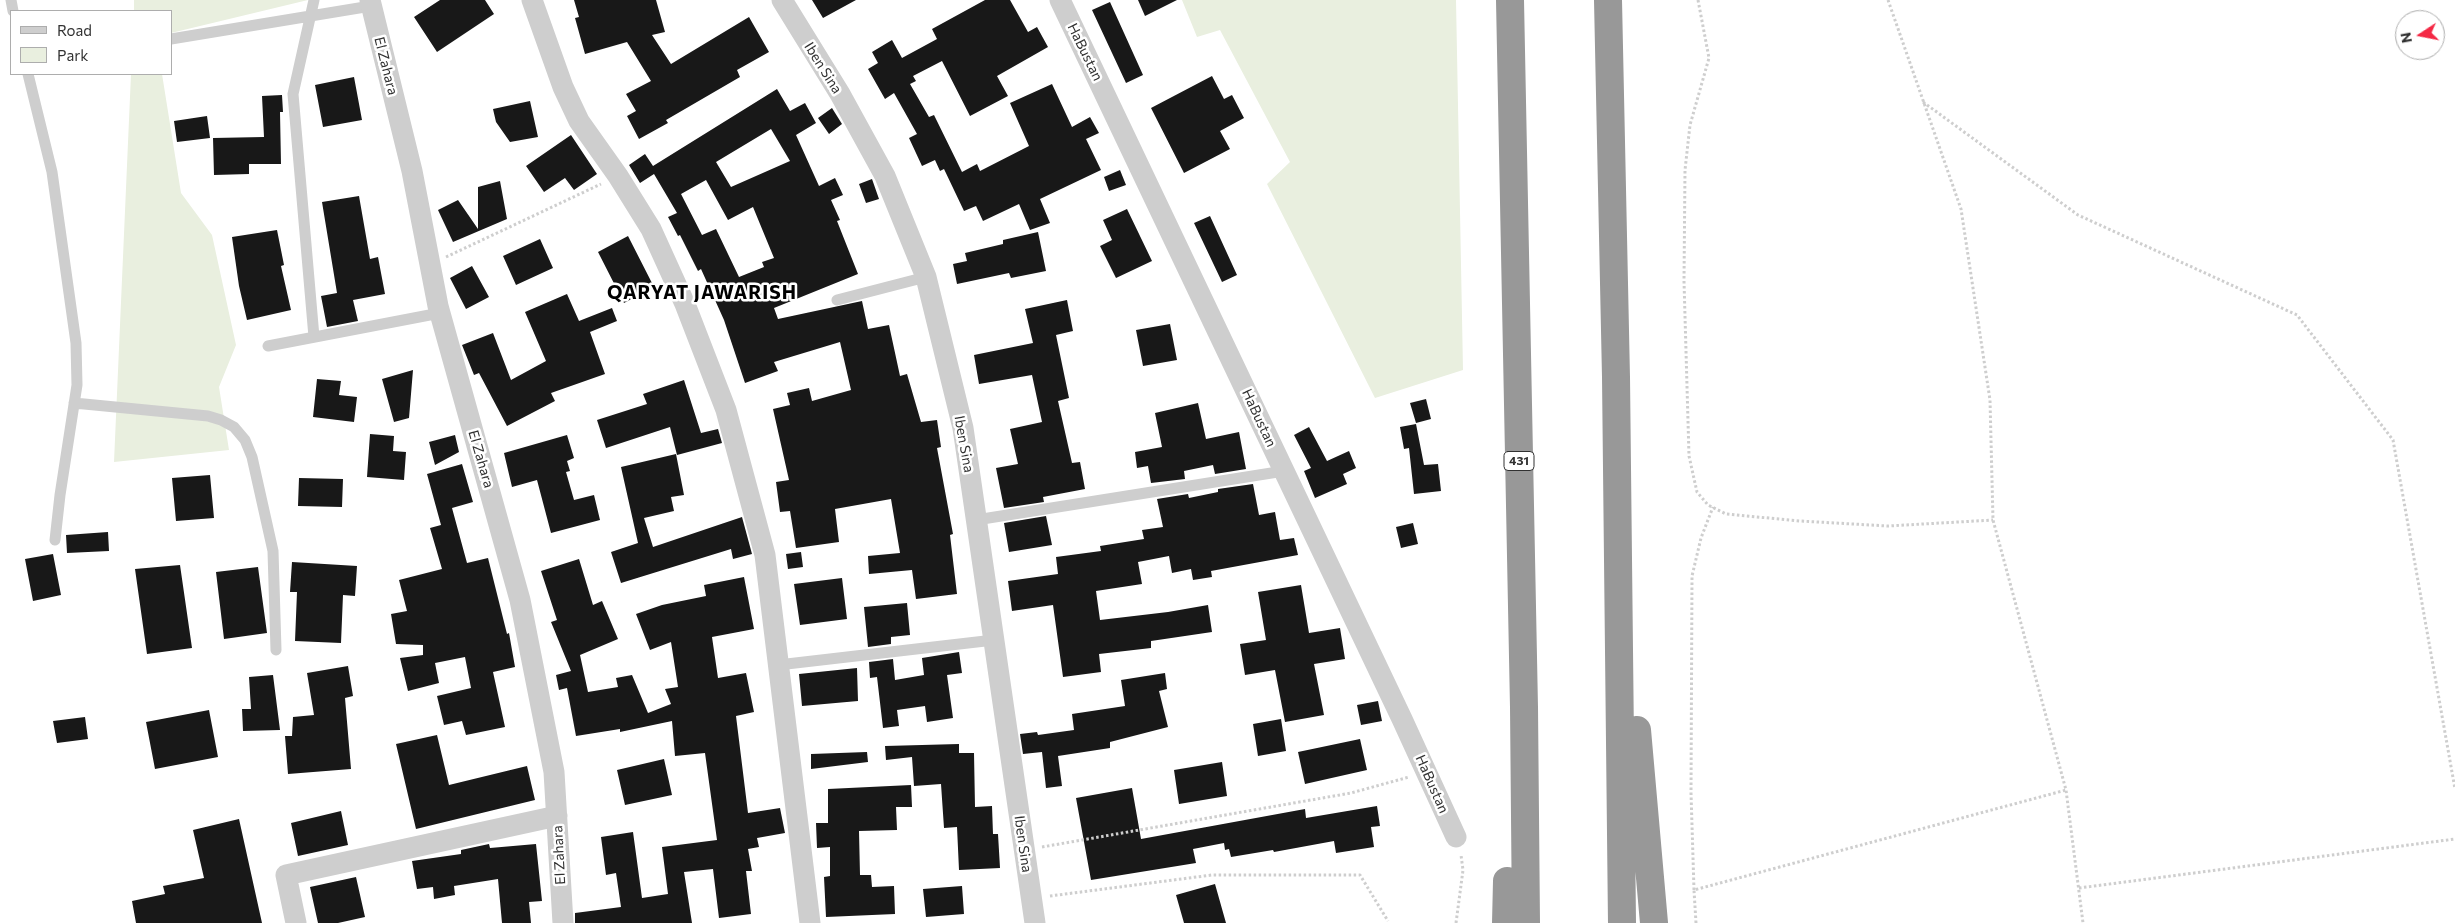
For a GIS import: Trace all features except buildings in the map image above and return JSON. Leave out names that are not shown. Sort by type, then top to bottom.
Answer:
[{"type":"highway","name":"431","points":[[1510,0],[1526,923]]},
{"type":"highway","points":[[1608,0],[1618,517],[1622,923]]},
{"type":"highway","points":[[1506,923],[1518,417]]},
{"type":"highway","points":[[1618,517],[1654,923]]},
{"type":"street","points":[[532,0],[563,87],[579,122],[618,176],[651,229],[685,304],[726,410],[765,555],[810,923]]},
{"type":"street","name":"Iben Sina","points":[[782,0],[840,94],[885,176],[926,278],[963,428],[1035,923]]},
{"type":"street","name":"HaBustan","points":[[1060,0],[1456,837]]},
{"type":"street","name":"El Zahara","points":[[370,2],[412,171],[440,313],[520,600],[554,772],[563,923]]},
{"type":"street","points":[[296,923],[286,875],[556,816]]},
{"type":"lane","points":[[314,0],[293,94],[314,337]]},
{"type":"lane","points":[[172,39],[311,16],[370,2]]},
{"type":"lane","points":[[28,75],[52,172],[74,318],[78,364],[55,540]]},
{"type":"lane","points":[[837,300],[926,278]]},
{"type":"lane","points":[[268,346],[440,313]]},
{"type":"lane","points":[[74,403],[208,416],[234,427],[246,440],[252,457],[273,551],[276,650]]},
{"type":"lane","points":[[976,520],[1284,470]]},
{"type":"lane","points":[[778,665],[994,640]]},
{"type":"path","points":[[1698,0],[1709,58],[1690,125],[1685,170],[1684,281],[1688,456],[1697,492],[1708,505],[1726,514],[1800,521],[1888,526],[1993,520]]},
{"type":"path","points":[[1888,0],[1961,209],[1990,400],[1993,520],[2066,790],[2083,923]]},
{"type":"path","points":[[1923,102],[2078,214],[2297,315],[2393,440],[2455,789]]},
{"type":"path","points":[[430,265],[618,176]]},
{"type":"path","points":[[1696,923],[1691,793],[1692,576],[1700,538],[1713,507]]},
{"type":"path","points":[[1024,850],[1351,792],[1426,772]]},
{"type":"path","points":[[1694,890],[2066,790]]},
{"type":"path","points":[[1456,837],[1461,852],[1463,870],[1456,923]]},
{"type":"path","points":[[2079,888],[2455,839]]},
{"type":"path","points":[[1031,899],[1212,875],[1360,875],[1388,921]]},
{"type":"green space","points":[[134,0],[308,0],[172,33],[172,10],[134,10]]},
{"type":"green space","points":[[1182,0],[1456,0],[1463,370],[1375,398],[1267,184],[1290,162],[1220,30],[1197,37]]},
{"type":"green space","points":[[131,75],[162,75],[181,193],[212,235],[236,345],[219,387],[229,450],[114,462]]},
{"type":"district","name":"QARYAT JAWARISH","points":[[702,293]]}]
